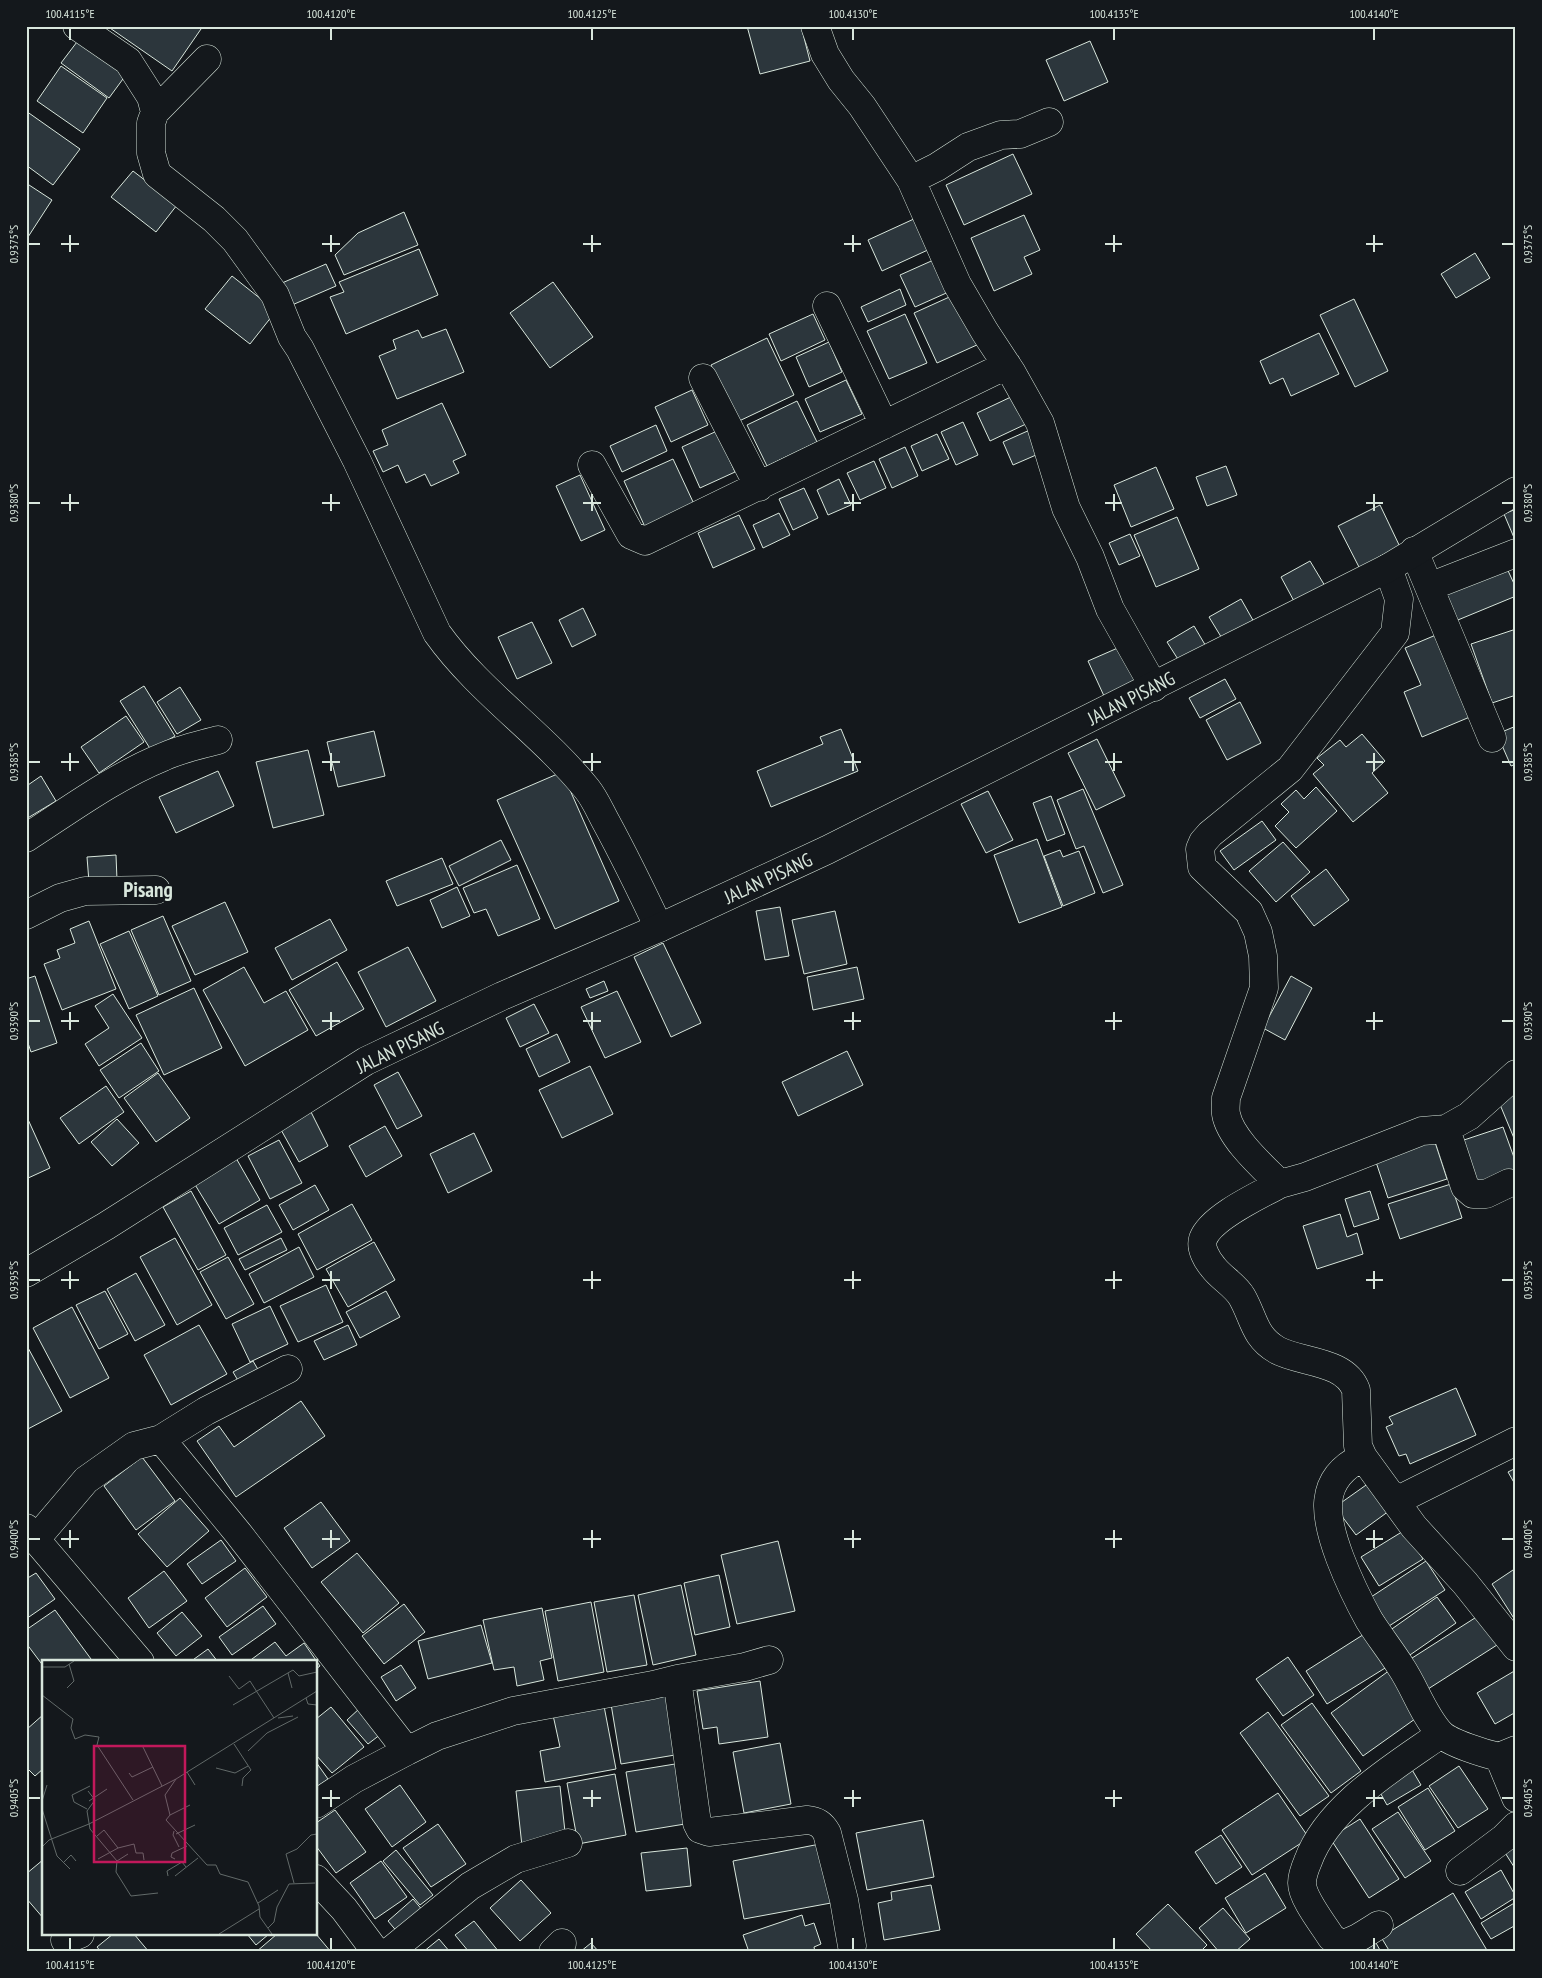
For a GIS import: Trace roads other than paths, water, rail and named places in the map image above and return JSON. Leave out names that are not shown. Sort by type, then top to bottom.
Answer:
[{"type":"street","points":[[77,26],[128,61],[150,98],[155,112]]},
{"type":"street","points":[[815,26],[825,54],[841,80],[862,106],[911,180],[957,284],[1040,423],[1066,508],[1090,557],[1110,610],[1154,687]]},
{"type":"street","points":[[207,59],[155,112],[150,123],[150,153],[157,174],[219,224],[235,240],[275,295],[292,337],[300,349],[357,461],[437,633],[453,656],[499,703],[565,764],[589,791],[623,852],[659,928]]},
{"type":"street","points":[[911,180],[937,167],[968,147],[1001,135],[1020,134],[1049,122]]},
{"type":"street","points":[[827,306],[884,425]]},
{"type":"street","points":[[592,465],[632,535],[645,541],[1007,365]]},
{"type":"street","points":[[704,378],[759,487]]},
{"type":"street","name":"JALAN PISANG","points":[[26,1273],[106,1226],[366,1061],[502,996],[659,928],[827,850],[1388,568],[1516,491]]},
{"type":"street","points":[[1414,552],[1492,738]]},
{"type":"street","points":[[1429,587],[1516,553]]},
{"type":"street","points":[[1280,1184],[1238,1138],[1230,1127],[1226,1114],[1226,1098],[1264,988],[1263,956],[1258,932],[1249,912],[1202,867],[1200,849],[1210,834],[1290,769],[1395,633],[1399,599],[1388,568]]},
{"type":"street","points":[[26,838],[120,777],[141,766],[165,756],[218,740]]},
{"type":"street","points":[[26,915],[60,898],[85,891],[156,890]]},
{"type":"street","points":[[1516,1074],[1469,1116],[1446,1129],[1422,1131],[1306,1178],[1280,1184],[1236,1208],[1214,1225],[1203,1239],[1202,1249],[1213,1267],[1242,1296],[1263,1340],[1277,1350],[1291,1356],[1333,1368],[1353,1383],[1356,1390],[1358,1446],[1363,1457],[1414,1527],[1465,1583],[1516,1647]]},
{"type":"street","points":[[1446,1129],[1465,1187],[1474,1194],[1486,1194],[1509,1183]]},
{"type":"street","points":[[138,1660],[31,1534],[86,1480],[134,1446],[161,1439],[206,1411],[288,1369]]},
{"type":"street","points":[[161,1439],[238,1533],[407,1751]]},
{"type":"street","points":[[1396,1501],[1516,1441]]},
{"type":"street","points":[[1363,1457],[1351,1462],[1342,1472],[1331,1488],[1327,1509],[1330,1531],[1347,1575],[1369,1620],[1402,1668],[1441,1734],[1476,1751],[1507,1753],[1516,1798]]},
{"type":"street","points":[[318,1803],[354,1779],[437,1736],[512,1711],[745,1667],[769,1660]]},
{"type":"street","points":[[677,1679],[697,1823],[700,1829],[709,1832],[807,1820],[823,1825],[827,1833],[844,1900],[852,1946]]},
{"type":"street","points":[[1378,1925],[1349,1943],[1342,1944],[1337,1942],[1330,1937],[1304,1893],[1302,1877],[1312,1849],[1325,1827],[1377,1780],[1441,1734]]},
{"type":"street","points":[[1460,1871],[1504,1838],[1516,1826]]},
{"type":"street","points":[[389,1952],[470,1886],[516,1859],[568,1843]]},
{"type":"street","points":[[318,1881],[344,1909],[376,1952]]},
{"type":"district","name":"Pisang","points":[[148,890]]}]
